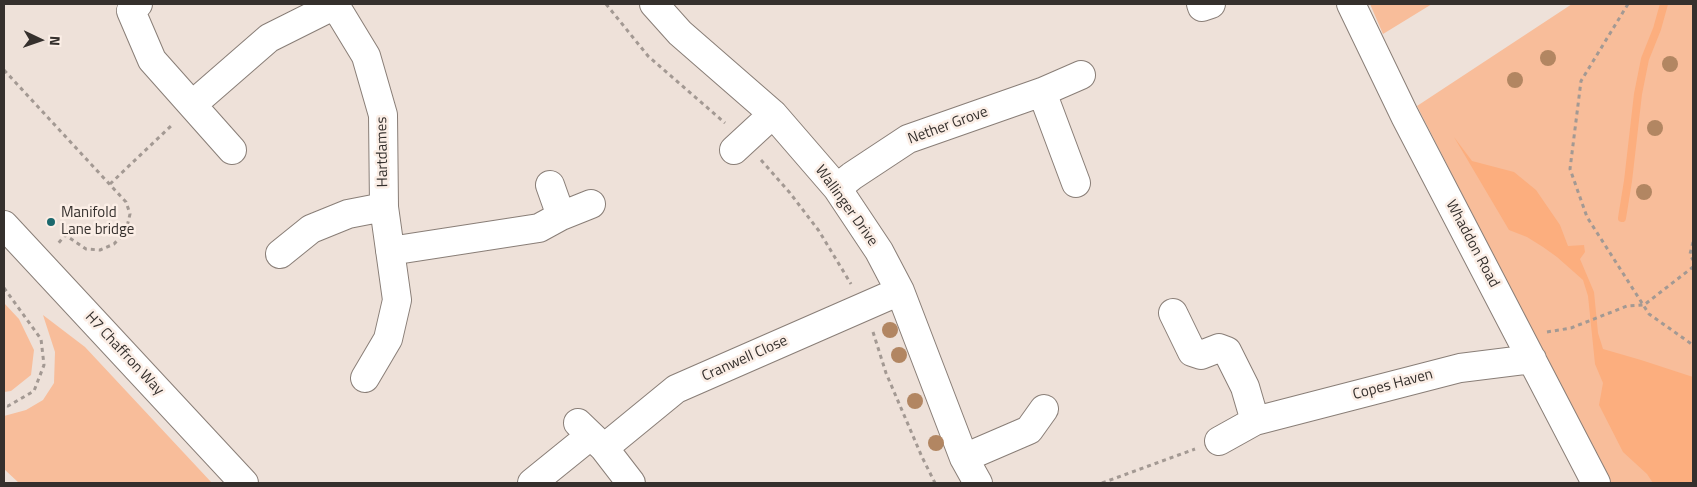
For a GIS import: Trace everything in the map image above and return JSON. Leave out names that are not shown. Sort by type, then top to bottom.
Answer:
[{"type":"street","points":[[138,4],[131,11],[152,60],[232,150]]},
{"type":"street","name":"Hartdames","points":[[192,105],[269,38],[335,4],[366,56],[384,115],[384,208],[397,300],[388,339],[365,378]]},
{"type":"street","name":"Wallinger Drive","points":[[654,4],[680,33],[773,114],[837,188],[879,251],[900,291],[964,458],[978,483]]},
{"type":"street","points":[[1201,4],[1202,7],[1212,4]]},
{"type":"street","name":"Whaddon Road","points":[[1351,4],[1405,116],[1596,483]]},
{"type":"street","name":"Nether Grove","points":[[837,188],[908,139],[1042,92],[1081,75]]},
{"type":"street","points":[[1042,92],[1076,183]]},
{"type":"street","points":[[739,146],[773,114]]},
{"type":"street","points":[[550,184],[561,216]]},
{"type":"street","points":[[390,251],[539,228],[561,216],[591,204]]},
{"type":"street","points":[[280,254],[311,229],[348,214],[384,208]]},
{"type":"street","name":"H7 Chaffron Way","points":[[4,225],[244,483]]},
{"type":"street","name":"Cranwell Close","points":[[532,483],[590,436],[676,389],[900,291]]},
{"type":"street","points":[[1173,313],[1192,352],[1201,355],[1219,348],[1227,351],[1245,388],[1255,421]]},
{"type":"street","name":"Copes Haven","points":[[1219,441],[1255,421],[1460,368],[1532,359]]},
{"type":"street","points":[[964,458],[1029,430],[1044,409]]},
{"type":"street","points":[[590,436],[631,483]]},
{"type":"path","points":[[606,4],[648,56],[693,94],[739,146],[790,193],[819,231],[865,306],[886,374],[935,483]]},
{"type":"path","points":[[1628,4],[1581,81],[1570,169],[1587,217],[1649,314],[1693,345]]},
{"type":"path","points":[[4,70],[126,202],[130,214],[126,231],[114,244],[100,250],[86,249],[66,236],[41,264]]},
{"type":"path","points":[[110,184],[192,105]]},
{"type":"path","points":[[1693,242],[1690,254],[1693,260]]},
{"type":"path","points":[[1570,328],[1627,306],[1644,305],[1693,267]]},
{"type":"path","points":[[4,288],[41,339],[44,365],[34,391],[8,406],[4,405]]},
{"type":"path","points":[[1102,483],[1219,441]]},
{"type":"shaded area","points":[[1370,4],[1432,4],[1383,34]]},
{"type":"shaded area","points":[[1572,4],[1693,4],[1693,483],[1610,483],[1417,106]]},
{"type":"shaded area","points":[[1454,137],[1472,161],[1514,172],[1536,190],[1560,225],[1568,246],[1584,245],[1585,252],[1580,259],[1594,292],[1598,333],[1603,349],[1693,377],[1693,483],[1653,483],[1647,474],[1623,452],[1599,405],[1603,383],[1595,364],[1588,296],[1583,280],[1543,247],[1527,237],[1509,230]]},
{"type":"shaded area","points":[[4,303],[19,319],[34,350],[31,375],[11,391],[4,392]]},
{"type":"shaded area","points":[[43,315],[85,347],[212,483],[19,483],[4,469],[4,416],[26,410],[43,400],[54,383],[55,352]]},
{"type":"waterway","points":[[1622,218],[1638,94],[1645,59],[1657,29],[1664,4]]},
{"type":"place","name":"Manifold Lane bridge","points":[[51,222]]}]
